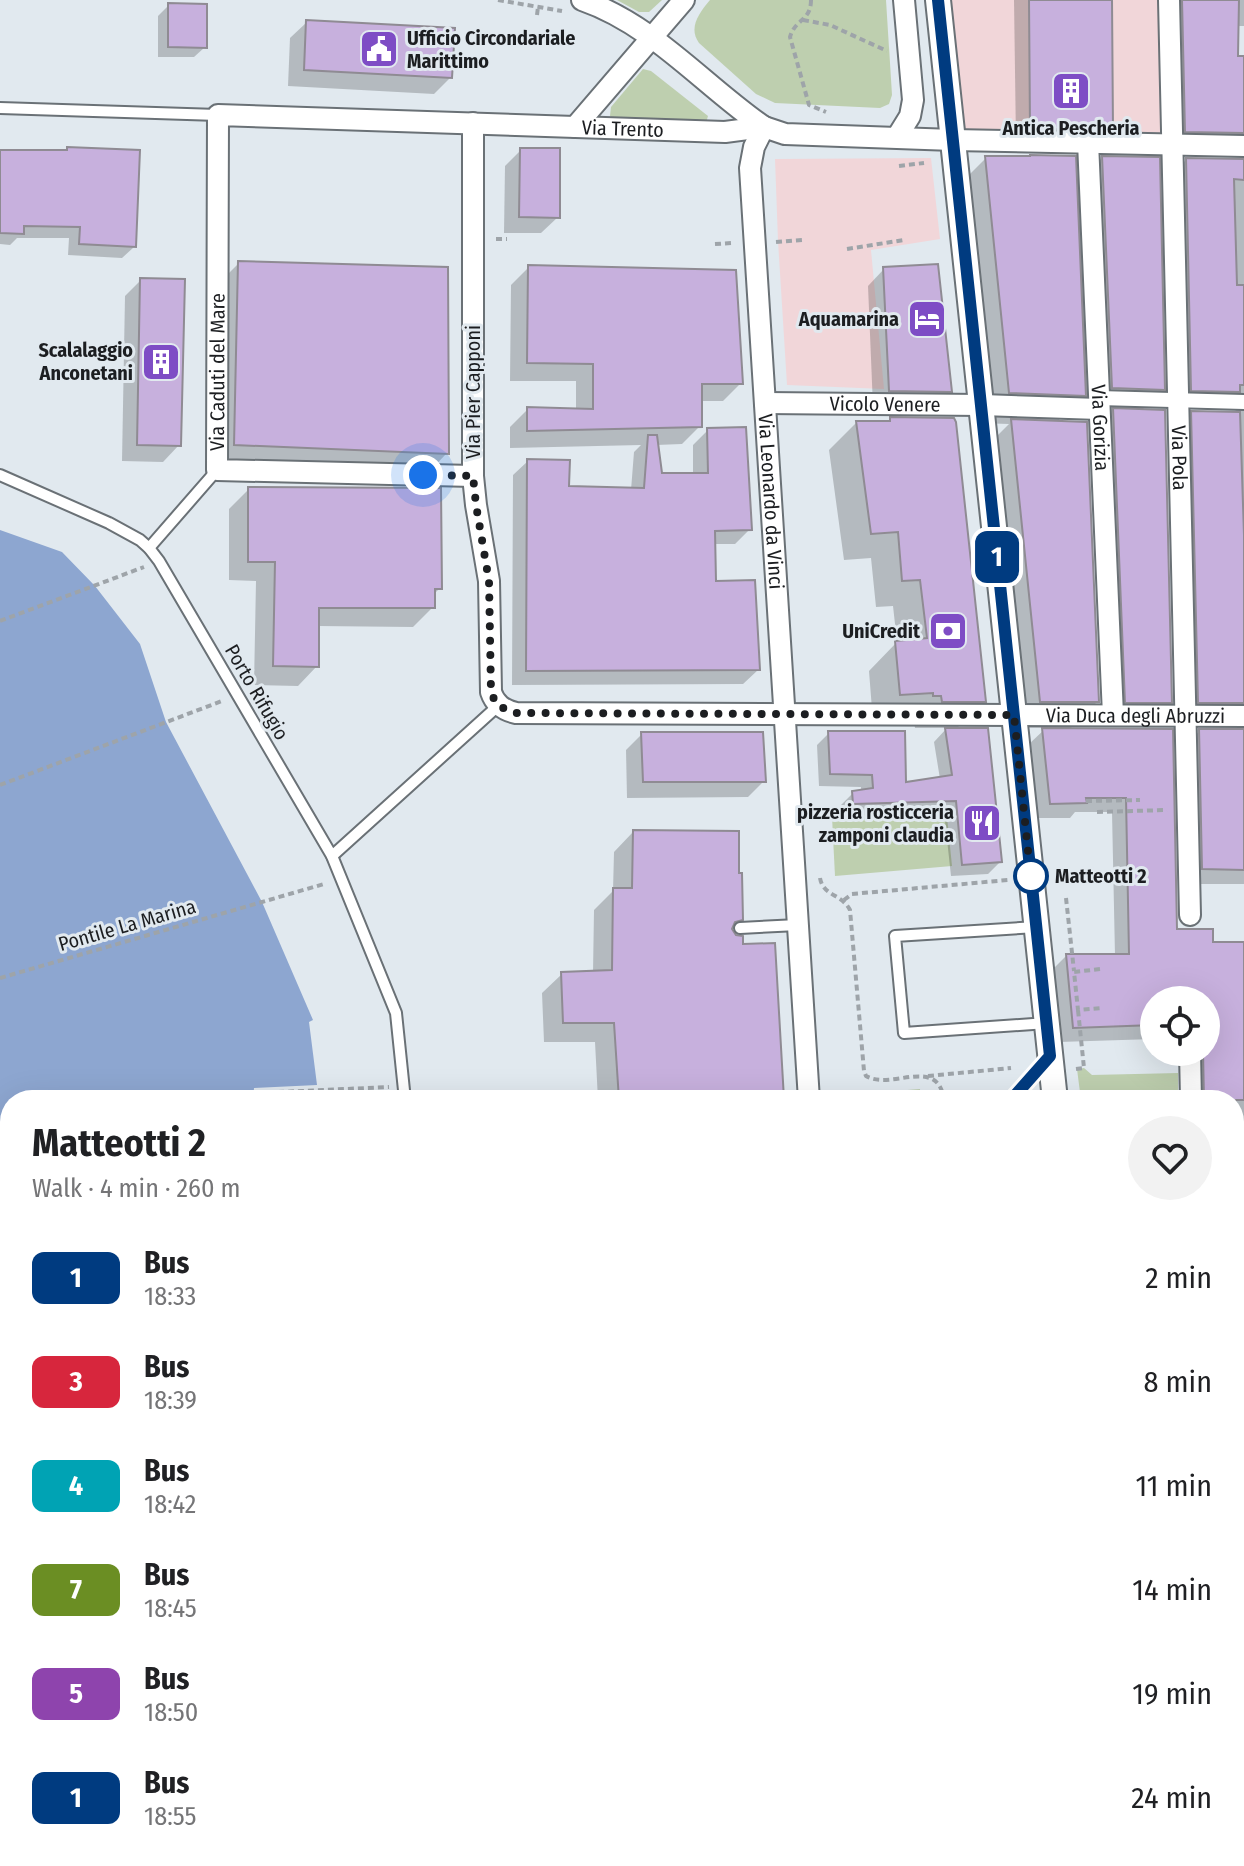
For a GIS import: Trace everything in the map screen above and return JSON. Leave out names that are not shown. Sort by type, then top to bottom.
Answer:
[{"type":"street","points":[[582,0],[653,37],[764,127]]},
{"type":"street","points":[[575,127],[684,0]]},
{"type":"street","points":[[897,137],[910,116],[913,100],[904,0]]},
{"type":"street","points":[[938,0],[1050,1056],[1063,1090]]},
{"type":"street","name":"Via Pola","points":[[1169,0],[1190,915]]},
{"type":"street","name":"Via Trento","points":[[218,115],[725,132],[764,127],[785,134],[1244,146]]},
{"type":"street","name":"Via Caduti del Mare","points":[[218,115],[217,470],[473,476]]},
{"type":"street","name":"Via Pier Capponi","points":[[473,123],[473,476],[489,581],[491,692],[499,705]]},
{"type":"street","name":"Via Leonardo da Vinci","points":[[764,127],[754,147],[750,168],[808,1090]]},
{"type":"street","name":"Via Gorizia","points":[[1088,142],[1113,715]]},
{"type":"street","name":"Vicolo Venere","points":[[765,403],[982,405],[1178,400],[1244,402]]},
{"type":"street","points":[[499,705],[516,713],[785,714]]},
{"type":"street","name":"Via Duca degli Abruzzi","points":[[785,714],[1244,716]]},
{"type":"street","points":[[1190,1066],[1191,1090]]},
{"type":"lane","name":"Via Trento","points":[[0,108],[218,115]]},
{"type":"lane","points":[[149,548],[217,470]]},
{"type":"lane","name":"Porto Rifugio","points":[[0,475],[109,523],[140,540],[159,561],[332,856],[396,1013],[404,1090]]},
{"type":"lane","points":[[332,856],[499,705]]},
{"type":"lane","points":[[740,928],[798,925]]},
{"type":"lane","points":[[1036,927],[895,936],[904,1033],[1047,1023]]},
{"type":"lane","points":[[1020,1090],[1050,1056]]},
{"type":"path","points":[[498,0],[538,7],[537,15]]},
{"type":"path","points":[[811,0],[811,9],[792,29],[790,37],[809,105],[826,112]]},
{"type":"path","points":[[803,20],[830,25],[894,53]]},
{"type":"path","points":[[899,166],[931,163]]},
{"type":"path","points":[[778,241],[802,240]]},
{"type":"path","points":[[847,249],[904,240]]},
{"type":"path","points":[[715,244],[732,243]]},
{"type":"path","points":[[0,621],[159,561]]},
{"type":"path","points":[[0,785],[237,695]]},
{"type":"path","points":[[1086,801],[1140,800]]},
{"type":"path","points":[[1097,812],[1188,809]]},
{"type":"path","points":[[819,869],[820,884],[844,900],[850,910],[866,1076],[876,1080],[1011,1068]]},
{"type":"path","name":"Pontile La Marina","points":[[0,978],[341,879]]},
{"type":"path","points":[[844,900],[852,894],[1009,879]]},
{"type":"path","points":[[1066,898],[1084,1068],[1074,1069]]},
{"type":"path","points":[[1074,972],[1100,969]]},
{"type":"path","points":[[1078,1010],[1102,1008]]},
{"type":"path","points":[[926,1076],[937,1082],[942,1090]]},
{"type":"path","points":[[320,1090],[403,1086]]},
{"type":"shaded area","points":[[938,0],[1169,0],[1173,134],[1244,136],[1100,152],[1100,161],[1076,160],[1076,151],[953,140]]},
{"type":"shaded area","points":[[931,158],[940,239],[871,250],[884,389],[787,385],[775,159]]},
{"type":"green space","points":[[617,0],[662,0],[649,12],[639,12]]},
{"type":"green space","points":[[710,0],[886,0],[892,95],[889,104],[880,108],[775,103],[756,94],[696,37],[696,21]]},
{"type":"green space","points":[[643,69],[651,71],[708,116],[706,123],[616,120],[610,116],[611,107]]},
{"type":"green space","points":[[946,807],[952,866],[835,876],[832,817]]},
{"type":"green space","points":[[1084,1068],[1092,1075],[1178,1073],[1178,1090],[1080,1090],[1077,1069]]},
{"type":"water","points":[[0,530],[62,552],[95,586],[140,644],[166,722],[262,902],[313,1020],[309,1022],[317,1085],[254,1090],[0,1090]]},
{"type":"building","name":"Antica Pescheria","points":[[1029,0],[1112,0],[1113,130],[1030,129]]},
{"type":"building","points":[[1182,0],[1239,0],[1238,56],[1244,56],[1244,133],[1185,132]]},
{"type":"building","points":[[168,3],[207,4],[207,48],[168,47]]},
{"type":"building","name":"Ufficio Circondariale Marittimo","points":[[306,20],[455,28],[452,78],[304,70]]},
{"type":"building","points":[[67,147],[140,150],[136,247],[79,244],[80,227],[24,226],[24,234],[0,233],[0,150],[67,150]]},
{"type":"building","points":[[520,148],[560,148],[560,218],[519,217]]},
{"type":"building","points":[[985,156],[1076,156],[1086,396],[1009,393]]},
{"type":"building","points":[[1102,156],[1160,157],[1165,390],[1112,388]]},
{"type":"building","points":[[1186,158],[1244,159],[1244,180],[1234,179],[1237,285],[1244,285],[1244,385],[1240,385],[1240,392],[1191,391]]},
{"type":"building","points":[[238,261],[448,267],[449,454],[234,445]]},
{"type":"building","points":[[938,264],[952,392],[889,391],[883,267]]},
{"type":"building","points":[[528,265],[736,270],[743,384],[702,384],[702,427],[527,431],[527,407],[593,409],[593,364],[527,363]]},
{"type":"building","name":"Scalalaggio Anconetani","points":[[140,278],[185,279],[181,446],[137,445]]},
{"type":"building","points":[[1113,408],[1165,410],[1172,703],[1125,703]]},
{"type":"building","points":[[1191,411],[1240,412],[1244,703],[1198,703]]},
{"type":"building","points":[[890,417],[954,418],[956,422],[986,702],[942,702],[941,696],[933,696],[933,693],[900,695],[895,641],[927,638],[920,580],[902,581],[898,532],[871,534],[856,421],[890,421]]},
{"type":"building","points":[[1011,419],[1087,422],[1099,702],[1040,702]]},
{"type":"building","points":[[746,427],[752,530],[715,531],[716,581],[755,580],[760,670],[526,671],[527,459],[570,460],[569,486],[644,488],[648,435],[657,435],[662,473],[708,473],[707,428]]},
{"type":"building","points":[[248,487],[441,488],[442,589],[435,589],[435,608],[319,608],[319,667],[273,666],[275,562],[248,562]]},
{"type":"building","points":[[945,728],[988,728],[1002,862],[962,865],[956,801],[853,804],[852,791],[873,788],[872,775],[830,774],[828,731],[905,731],[906,782],[952,775]]},
{"type":"building","points":[[1042,728],[1173,729],[1177,929],[1213,929],[1213,942],[1244,942],[1244,1090],[1204,1090],[1203,1066],[1220,1066],[1220,986],[1140,986],[1140,1026],[1073,1028],[1066,954],[1129,954],[1126,798],[1086,798],[1087,803],[1050,804]]},
{"type":"building","points":[[1199,729],[1244,729],[1244,870],[1202,869]]},
{"type":"building","points":[[641,732],[763,732],[766,782],[643,782]]},
{"type":"building","points":[[633,830],[739,831],[743,920],[735,922],[732,929],[736,935],[743,936],[743,944],[775,943],[783,1090],[618,1090],[614,1023],[563,1023],[561,972],[612,970],[613,888],[632,888]]},
{"type":"bus line","name":"1","points":[[938,0],[1050,1056],[1020,1090]]},
{"type":"place","name":"Ufficio Circondariale Marittimo","points":[[379,49]]},
{"type":"place","name":"Antica Pescheria","points":[[1071,91]]},
{"type":"place","name":"Aquamarina","points":[[927,319]]},
{"type":"place","name":"Scalalaggio Anconetani","points":[[161,362]]},
{"type":"place","name":"UniCredit","points":[[948,631]]},
{"type":"place","name":"pizzeria rosticceria zamponi claudia","points":[[982,823]]},
{"type":"place","name":"Matteotti 2","points":[[1031,876]]},
{"type":"route","points":[[423,475],[473,476],[489,581],[491,692],[504,709],[516,713],[1014,715],[1031,880],[1031,876]]}]
